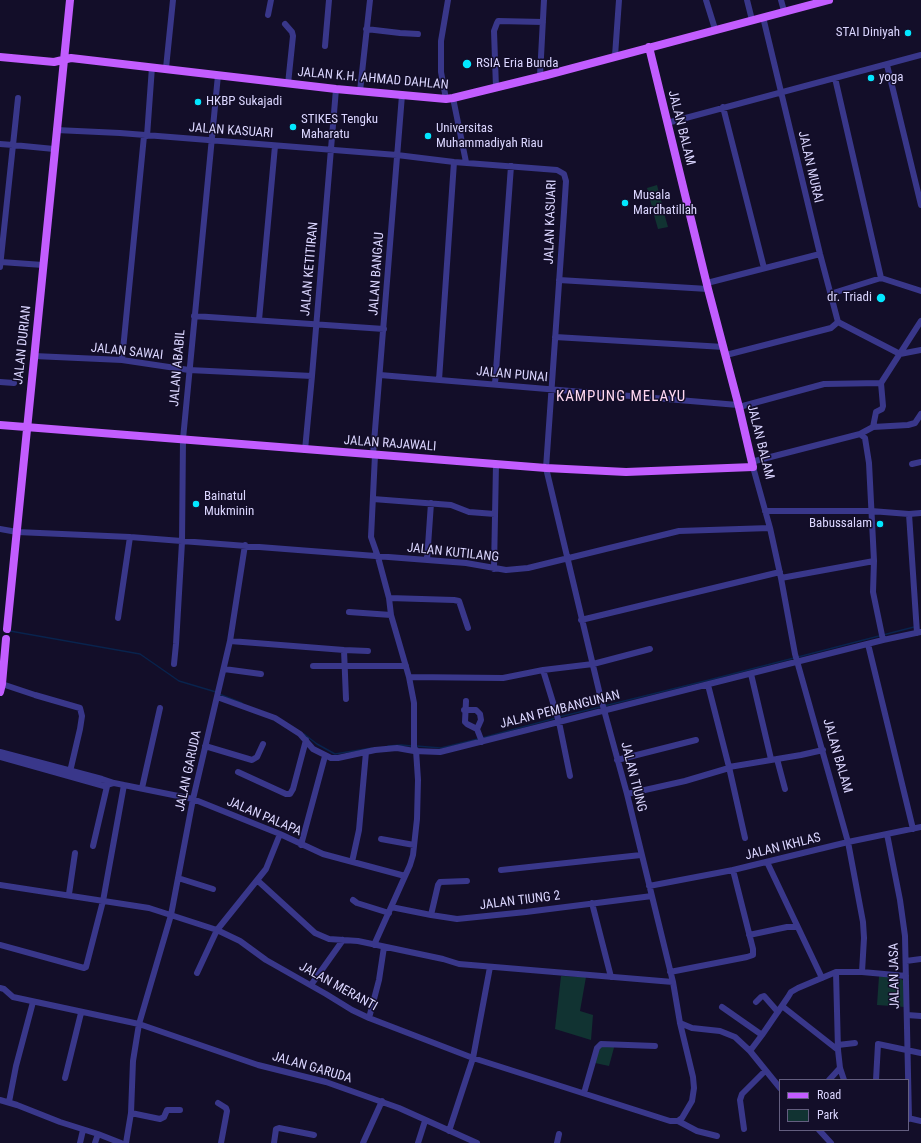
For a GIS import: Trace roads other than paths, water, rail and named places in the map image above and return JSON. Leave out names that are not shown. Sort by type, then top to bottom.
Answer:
[{"type":"main road","name":"JALAN DURIAN","points":[[7,629],[70,0]]},
{"type":"main road","name":"JALAN K.H. AHMAD DAHLAN","points":[[0,57],[54,62],[72,58],[166,68],[288,84],[449,99],[496,88],[829,0]]},
{"type":"main road","name":"JALAN BALAM","points":[[649,47],[739,406],[752,465]]},
{"type":"main road","name":"JALAN RAJAWALI","points":[[0,425],[546,468],[626,472],[752,465]]},
{"type":"main road","name":"JALAN DURIAN","points":[[1,688],[1,665],[6,639]]},
{"type":"street","points":[[166,68],[173,0]]},
{"type":"street","points":[[268,15],[271,0]]},
{"type":"street","points":[[325,46],[329,0]]},
{"type":"street","points":[[360,91],[370,0]]},
{"type":"street","points":[[448,0],[440,41],[441,72],[466,162]]},
{"type":"street","points":[[540,76],[544,0]]},
{"type":"street","points":[[615,56],[619,0]]},
{"type":"street","points":[[706,0],[715,29]]},
{"type":"street","points":[[747,0],[752,20]]},
{"type":"street","points":[[781,0],[784,12]]},
{"type":"street","name":"JALAN MURAI","points":[[763,17],[820,254],[838,322]]},
{"type":"street","points":[[496,88],[494,31],[498,21],[543,22]]},
{"type":"street","points":[[285,24],[292,32],[293,36],[288,84]]},
{"type":"street","points":[[366,29],[418,34]]},
{"type":"street","points":[[667,123],[921,55]]},
{"type":"street","points":[[888,65],[921,205]]},
{"type":"street","points":[[122,360],[152,67]]},
{"type":"street","name":"JALAN ABABIL","points":[[174,664],[182,542],[183,439],[218,75]]},
{"type":"street","points":[[835,78],[881,278]]},
{"type":"street","name":"JALAN KETITIRAN","points":[[305,450],[336,89]]},
{"type":"street","name":"JALAN BANGAU","points":[[374,945],[410,865],[417,819],[418,780],[413,738],[414,702],[389,598],[370,533],[373,499],[374,455],[402,95]]},
{"type":"street","points":[[0,267],[18,98]]},
{"type":"street","points":[[724,107],[764,268]]},
{"type":"street","name":"JALAN KASUARI","points":[[56,130],[120,133],[397,155],[454,162],[557,170],[564,174],[566,181],[546,468]]},
{"type":"street","points":[[0,144],[54,149]]},
{"type":"street","points":[[259,320],[275,146]]},
{"type":"street","points":[[439,380],[454,162]]},
{"type":"street","points":[[495,384],[511,166]]},
{"type":"street","points":[[559,280],[708,286],[764,268],[820,254]]},
{"type":"street","points":[[0,262],[43,265]]},
{"type":"street","points":[[830,294],[881,278],[921,291]]},
{"type":"street","points":[[194,316],[384,329]]},
{"type":"street","points":[[873,427],[876,412],[882,409],[883,406],[881,383],[921,321]]},
{"type":"street","points":[[555,337],[725,351],[831,328],[838,322],[900,354],[921,350]]},
{"type":"street","name":"JALAN SAWAI","points":[[34,356],[122,360],[189,370],[312,376]]},
{"type":"street","name":"JALAN PUNAI","points":[[380,375],[739,406]]},
{"type":"street","points":[[0,382],[14,383]]},
{"type":"street","points":[[739,406],[824,384],[881,383]]},
{"type":"street","points":[[752,465],[860,434],[873,427],[908,425],[915,423],[921,414]]},
{"type":"street","points":[[860,434],[866,438],[868,448],[874,561],[873,592],[883,640]]},
{"type":"street","points":[[912,464],[921,462]]},
{"type":"street","points":[[494,569],[496,464]]},
{"type":"street","name":"JALAN BALAM","points":[[752,465],[770,528],[797,662],[848,842],[863,922],[864,938],[862,972]]},
{"type":"street","name":"JALAN TIUNG","points":[[546,468],[601,699],[627,794],[673,982],[680,1023],[693,1077],[694,1093],[688,1108],[682,1118],[678,1121]]},
{"type":"street","points":[[373,499],[454,505],[472,513],[495,514]]},
{"type":"street","points":[[427,560],[431,503]]},
{"type":"street","points":[[765,511],[871,511],[909,514],[921,513]]},
{"type":"street","points":[[909,514],[916,623],[918,632]]},
{"type":"street","name":"JALAN KUTILANG","points":[[0,529],[16,532],[130,537],[466,563],[506,570],[528,568],[567,557],[679,531],[770,528]]},
{"type":"street","points":[[118,618],[130,537]]},
{"type":"street","name":"JALAN GARUDA","points":[[126,1143],[131,1114],[133,1061],[139,1024],[171,915],[193,799],[230,641],[245,546]]},
{"type":"street","points":[[582,620],[780,575],[874,561]]},
{"type":"street","points":[[389,598],[459,601],[468,628]]},
{"type":"street","points":[[349,612],[392,615]]},
{"type":"street","name":"JALAN DURIAN","points":[[6,639],[7,629]]},
{"type":"street","name":"JALAN PEMBANGUNAN","points":[[325,756],[338,758],[366,752],[397,748],[445,751],[480,736],[559,720],[708,685],[918,632]]},
{"type":"street","points":[[230,641],[368,651]]},
{"type":"street","points":[[868,644],[913,829]]},
{"type":"street","points":[[409,677],[502,678],[543,670],[593,664],[650,649]]},
{"type":"street","points":[[344,650],[346,699]]},
{"type":"street","points":[[313,666],[406,666]]},
{"type":"street","points":[[224,669],[261,674]]},
{"type":"street","name":"JALAN PEMBANGUNAN","points":[[543,670],[559,720],[570,776]]},
{"type":"street","points":[[751,674],[774,759],[785,789]]},
{"type":"street","points":[[708,685],[745,838]]},
{"type":"street","points":[[1,688],[35,695],[80,708],[82,716],[70,774]]},
{"type":"street","points":[[217,696],[275,718],[303,736],[313,749],[325,756],[301,845]]},
{"type":"street","points":[[466,702],[464,710],[465,722],[480,736]]},
{"type":"street","points":[[142,788],[160,708]]},
{"type":"street","points":[[464,710],[476,710],[480,714],[480,736]]},
{"type":"street","points":[[238,772],[286,794],[290,794],[293,789],[306,740]]},
{"type":"street","points":[[617,760],[696,740]]},
{"type":"street","points":[[205,746],[252,760],[257,758],[263,744]]},
{"type":"street","points":[[627,794],[685,781],[729,767],[823,750]]},
{"type":"street","name":"JALAN PALAPA","points":[[0,752],[70,774]]},
{"type":"street","points":[[352,862],[359,830],[366,752]]},
{"type":"street","name":"JALAN PALAPA","points":[[0,757],[110,783],[193,799],[280,834],[323,854],[405,876]]},
{"type":"street","points":[[93,846],[110,783]]},
{"type":"street","points":[[0,945],[84,968],[86,967],[103,901],[124,785]]},
{"type":"street","name":"JALAN IKHLAS","points":[[649,886],[733,870],[848,842],[921,827]]},
{"type":"street","points":[[197,973],[217,930],[268,864],[280,834]]},
{"type":"street","name":"JALAN JASA","points":[[887,834],[900,900],[905,936],[908,1079]]},
{"type":"street","points":[[381,839],[414,845]]},
{"type":"street","points":[[68,894],[75,853]]},
{"type":"street","points":[[502,870],[641,855]]},
{"type":"street","points":[[767,862],[822,978]]},
{"type":"street","points":[[670,972],[752,956],[753,949],[733,870]]},
{"type":"street","points":[[178,878],[213,889]]},
{"type":"street","points":[[257,880],[315,933],[329,939],[358,940],[459,964],[673,982]]},
{"type":"street","points":[[431,915],[440,882],[467,881]]},
{"type":"street","name":"JALAN MERANTI","points":[[0,885],[68,894],[149,908],[217,930],[240,941],[266,960],[352,1010],[369,1018],[473,1058],[666,1120],[675,1122],[678,1121]]},
{"type":"street","name":"JALAN TIUNG 2","points":[[353,900],[358,903],[390,910],[458,919],[652,896]]},
{"type":"street","points":[[592,903],[611,977]]},
{"type":"street","points":[[749,934],[787,927],[797,927]]},
{"type":"street","points":[[311,986],[343,940]]},
{"type":"street","points":[[369,1018],[379,980],[384,947]]},
{"type":"street","points":[[906,961],[921,959]]},
{"type":"street","points":[[449,1131],[473,1058],[490,967]]},
{"type":"street","points":[[836,972],[838,1047],[840,1068],[844,1079]]},
{"type":"street","points":[[750,1051],[762,1036],[791,992],[798,988],[836,972],[862,972],[906,976]]},
{"type":"street","name":"JALAN GARUDA","points":[[0,988],[4,989],[13,997],[139,1024],[258,1065],[326,1082],[382,1101],[477,1143]]},
{"type":"street","points":[[756,1002],[764,996],[778,1012]]},
{"type":"street","points":[[9,1102],[16,1066],[33,1002]]},
{"type":"street","points":[[782,1006],[838,1047],[855,1043]]},
{"type":"street","points":[[722,1007],[762,1036]]},
{"type":"street","points":[[65,1078],[81,1012]]},
{"type":"street","points":[[907,1014],[921,1016]]},
{"type":"street","points":[[680,1023],[692,1028],[727,1033],[734,1037],[750,1051],[779,1087]]},
{"type":"street","points":[[584,1093],[597,1048],[601,1044],[655,1046]]},
{"type":"street","points":[[876,1079],[878,1044],[921,1053]]},
{"type":"street","points":[[830,1079],[840,1068]]},
{"type":"street","points":[[744,1129],[740,1100],[742,1094],[766,1071]]},
{"type":"street","points":[[0,1100],[121,1143]]},
{"type":"street","points":[[363,1143],[382,1101]]},
{"type":"street","points":[[218,1103],[226,1108],[228,1113],[221,1143]]},
{"type":"street","points":[[131,1114],[160,1119],[164,1117],[166,1111],[169,1109],[180,1110]]},
{"type":"street","points":[[909,1118],[921,1121]]},
{"type":"street","points":[[418,1143],[426,1121]]},
{"type":"street","points":[[678,1121],[697,1131],[717,1136]]},
{"type":"street","points":[[274,1143],[276,1129],[279,1128],[314,1135]]},
{"type":"street","points":[[80,1143],[84,1130]]},
{"type":"street","points":[[820,1131],[832,1143]]},
{"type":"street","points":[[95,1143],[98,1134]]},
{"type":"street","points":[[557,1143],[559,1134]]},
{"type":"waterway","points":[[883,635],[914,627]]},
{"type":"waterway","points":[[10,631],[140,654],[179,681],[216,692]]},
{"type":"waterway","points":[[798,657],[879,636]]},
{"type":"waterway","points":[[604,706],[794,658]]},
{"type":"waterway","points":[[219,694],[242,703]]},
{"type":"waterway","points":[[559,717],[600,707]]},
{"type":"waterway","points":[[482,738],[556,718]]},
{"type":"waterway","points":[[304,734],[317,744],[335,754],[372,748]]},
{"type":"waterway","points":[[416,746],[441,748],[478,739]]},
{"type":"waterway","points":[[388,746],[412,746]]},
{"type":"place","name":"STAI Diniyah","points":[[908,33]]},
{"type":"place","name":"RSIA Eria Bunda","points":[[467,64]]},
{"type":"place","name":"yoga","points":[[871,78]]},
{"type":"place","name":"HKBP Sukajadi","points":[[198,102]]},
{"type":"place","name":"STIKES Tengku Maharatu","points":[[293,127]]},
{"type":"place","name":"Universitas Muhammadiyah Riau","points":[[428,136]]},
{"type":"place","name":"Musala Mardhatillah","points":[[625,203]]},
{"type":"place","name":"dr. Triadi","points":[[881,298]]},
{"type":"place","name":"Bainatul Mukminin","points":[[196,504]]},
{"type":"place","name":"Babussalam","points":[[880,524]]},
{"type":"district","name":"KAMPUNG MELAYU","points":[[621,397]]}]
